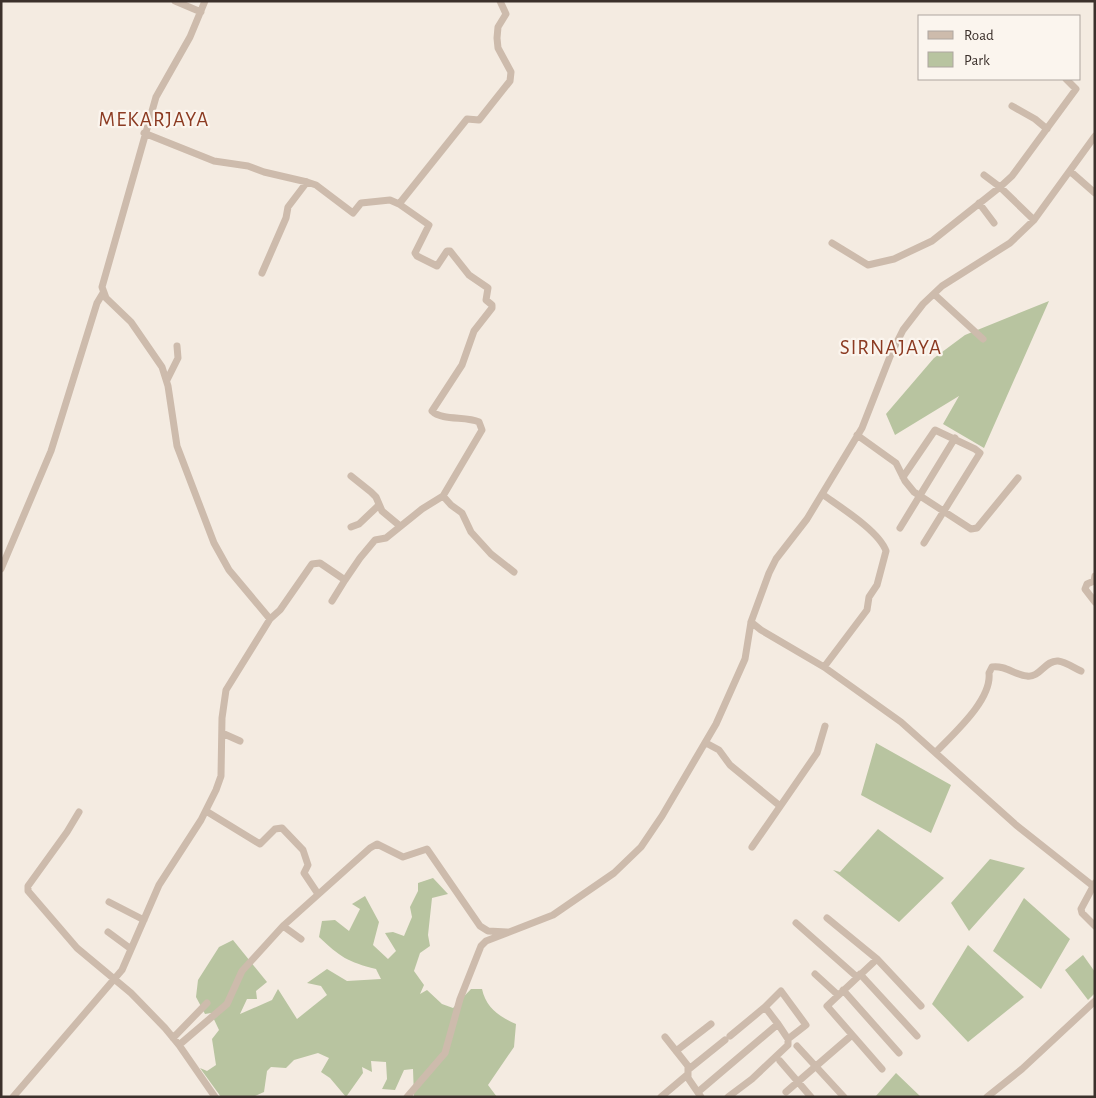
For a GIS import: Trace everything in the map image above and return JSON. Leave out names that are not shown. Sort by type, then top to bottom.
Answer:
[{"type":"street","points":[[175,1],[201,12]]},
{"type":"street","points":[[1,569],[51,450],[97,303],[103,293],[103,281],[144,133],[159,90],[190,37],[206,1]]},
{"type":"street","points":[[399,204],[467,119],[478,121],[510,81],[511,72],[497,43],[498,27],[506,14],[500,1]]},
{"type":"street","points":[[832,243],[872,266],[894,259],[932,241],[1012,176],[1076,88],[1067,80]]},
{"type":"street","points":[[1012,106],[1035,119],[1047,130]]},
{"type":"street","points":[[144,133],[214,161],[248,166],[316,185],[353,213],[361,203],[390,200],[399,204],[429,225],[416,255],[437,266],[447,251],[450,251],[469,275],[488,288],[486,300],[492,305],[470,338],[462,365],[432,411],[438,415],[470,418],[482,426],[481,433],[443,496],[386,538],[375,540],[360,558],[332,601]]},
{"type":"street","points":[[407,1097],[445,1053],[463,992],[482,946],[486,941],[553,915],[578,900],[630,860],[662,816],[706,743],[740,673],[745,659],[751,622],[758,597],[772,566],[807,519],[858,435],[871,410],[891,354],[903,330],[923,304],[934,294],[963,272],[1010,243],[1034,220],[1071,172],[1095,136]]},
{"type":"street","points":[[1071,172],[1095,193]]},
{"type":"street","points":[[984,175],[1000,187],[1034,220]]},
{"type":"street","points":[[262,272],[286,218],[288,207],[307,182]]},
{"type":"street","points":[[979,203],[994,223]]},
{"type":"street","points":[[103,293],[132,322],[157,358],[167,380],[177,446],[214,543],[229,570],[270,619]]},
{"type":"street","points":[[934,294],[983,339]]},
{"type":"street","points":[[167,380],[179,356],[177,346]]},
{"type":"street","points":[[903,477],[932,431],[938,430],[980,453],[924,543]]},
{"type":"street","points":[[858,435],[896,463],[908,486],[965,526],[977,528],[1018,478]]},
{"type":"street","points":[[900,528],[955,438]]},
{"type":"street","points":[[351,476],[376,498],[379,506],[400,526]]},
{"type":"street","points":[[822,494],[860,522],[881,542],[886,551],[877,585],[869,596],[867,610],[824,667]]},
{"type":"street","points":[[443,496],[462,514],[471,532],[491,554],[514,572]]},
{"type":"street","points":[[351,527],[359,524],[379,506]]},
{"type":"street","points":[[13,1097],[93,1001],[115,980],[131,949],[159,884],[206,810],[221,776],[226,690],[270,619],[280,610],[312,564],[320,563],[345,580]]},
{"type":"street","points":[[1095,576],[1094,581],[1087,584],[1085,589],[1095,602]]},
{"type":"street","points":[[751,622],[761,630],[824,667],[845,684],[882,708],[936,752],[1023,831],[1094,884],[1081,909],[1082,913],[1095,926]]},
{"type":"street","points":[[936,752],[965,721],[987,691],[990,681],[989,673],[992,667],[1002,668],[1026,676],[1033,676],[1049,664],[1059,661],[1081,671]]},
{"type":"street","points":[[752,847],[817,753],[825,726]]},
{"type":"street","points":[[222,733],[240,741]]},
{"type":"street","points":[[706,743],[719,750],[730,765],[780,806]]},
{"type":"street","points":[[206,810],[260,844],[275,829],[282,828],[303,850],[308,865],[304,873],[318,894]]},
{"type":"street","points":[[79,812],[28,886],[28,891],[77,948],[96,967],[115,980],[173,1038],[215,1097]]},
{"type":"street","points":[[179,1045],[227,1004],[242,971],[283,926],[318,894],[332,885],[373,846],[382,845],[403,857],[410,857],[424,849],[430,852],[484,930],[510,932]]},
{"type":"street","points":[[110,902],[144,920]]},
{"type":"street","points":[[827,918],[876,959],[921,1006]]},
{"type":"street","points":[[796,923],[858,976],[917,1036]]},
{"type":"street","points":[[283,926],[301,939]]},
{"type":"street","points":[[108,932],[131,949]]},
{"type":"street","points":[[876,959],[826,1006],[882,1069]]},
{"type":"street","points":[[815,974],[840,993],[899,1053]]},
{"type":"street","points":[[661,1097],[781,991],[806,1025],[788,1039]]},
{"type":"street","points":[[987,1097],[1022,1069],[1095,1001]]},
{"type":"street","points":[[173,1038],[207,1002]]},
{"type":"street","points":[[728,1097],[788,1045],[788,1039],[765,1007]]},
{"type":"street","points":[[676,1051],[711,1024]]},
{"type":"street","points":[[665,1037],[676,1051],[688,1072],[696,1095],[778,1024]]},
{"type":"street","points":[[786,1092],[799,1083],[852,1036]]},
{"type":"street","points":[[797,1046],[844,1097]]},
{"type":"street","points":[[780,1062],[811,1097]]},
{"type":"green space","points":[[1049,301],[984,448],[943,424],[959,396],[895,435],[886,414],[934,358],[965,335]]},
{"type":"green space","points":[[876,743],[951,785],[931,833],[861,795]]},
{"type":"green space","points":[[878,829],[944,878],[899,922],[833,870],[840,872]]},
{"type":"green space","points":[[990,859],[1025,868],[969,931],[951,903]]},
{"type":"green space","points":[[433,878],[448,894],[432,898],[428,935],[430,946],[420,953],[414,971],[424,985],[420,994],[427,990],[442,1004],[453,1008],[471,989],[482,989],[490,1007],[504,1018],[516,1024],[514,1047],[488,1085],[497,1097],[414,1097],[413,1069],[404,1070],[395,1090],[382,1089],[387,1079],[386,1062],[371,1061],[372,1072],[362,1067],[363,1073],[346,1097],[330,1078],[321,1072],[329,1058],[318,1053],[294,1060],[286,1068],[271,1067],[267,1071],[264,1092],[253,1097],[221,1097],[200,1068],[207,1071],[216,1065],[212,1039],[219,1030],[211,1013],[205,1014],[196,997],[198,980],[219,947],[233,940],[267,982],[256,991],[257,999],[247,999],[240,1014],[272,1000],[278,989],[297,1019],[327,995],[321,986],[307,983],[327,969],[347,981],[381,979],[376,969],[345,958],[319,937],[322,921],[335,920],[349,931],[360,909],[352,904],[365,896],[379,922],[373,945],[388,959],[396,951],[385,933],[393,932],[404,936],[412,917],[410,907],[418,891],[418,883]]},
{"type":"green space","points":[[1024,898],[1070,939],[1041,989],[993,951]]},
{"type":"green space","points":[[968,945],[1024,997],[968,1042],[932,1004]]},
{"type":"green space","points":[[1083,955],[1095,972],[1095,993],[1088,1000],[1065,970]]},
{"type":"green space","points":[[896,1073],[921,1097],[875,1097]]},
{"type":"district","name":"MEKARJAYA","points":[[154,119]]},
{"type":"district","name":"SIRNAJAYA","points":[[891,347]]}]
